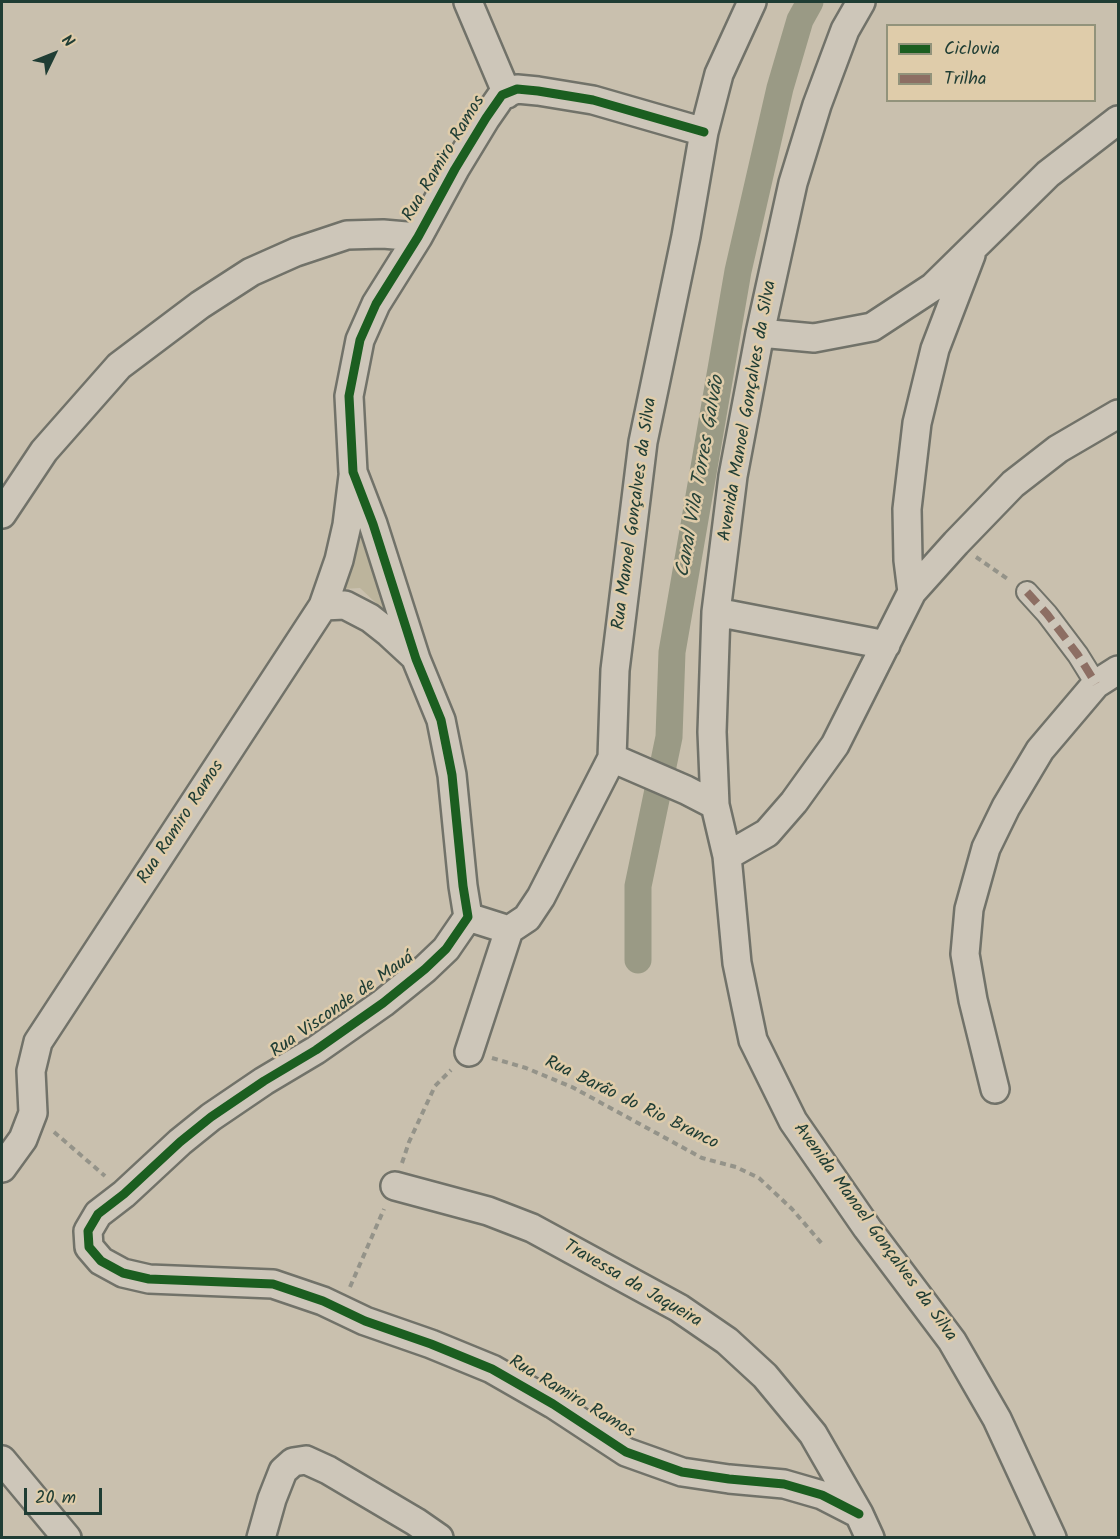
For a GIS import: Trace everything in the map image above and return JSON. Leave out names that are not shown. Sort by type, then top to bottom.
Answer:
[{"type":"street","points":[[468,2],[507,93]]},
{"type":"street","name":"Rua Manoel Gonçalves da Silva","points":[[509,930],[527,918],[541,897],[612,758],[615,670],[643,442],[686,236],[704,132],[719,74],[752,2]]},
{"type":"street","name":"Avenida Manoel Gonçalves da Silva","points":[[861,2],[845,30],[821,94],[793,183],[760,333],[733,476],[716,612],[712,732],[715,805],[727,856],[737,963],[753,1040],[793,1121],[867,1228],[952,1341],[997,1419],[1052,1538]]},
{"type":"street","name":"Rua Ramiro Ramos","points":[[2,1168],[23,1139],[33,1113],[31,1071],[38,1042],[323,606],[339,560],[347,525],[354,472],[349,396],[360,340],[376,304],[418,237],[486,118],[502,95],[517,89],[593,100],[704,132]]},
{"type":"street","points":[[760,333],[814,338],[872,327],[933,287],[1048,174],[1119,120]]},
{"type":"street","points":[[2,514],[44,451],[119,366],[200,304],[251,272],[296,252],[347,235],[383,234],[418,237]]},
{"type":"street","points":[[912,592],[908,560],[907,509],[917,423],[935,349],[975,245]]},
{"type":"street","points":[[727,856],[767,833],[794,802],[835,745],[912,592],[1013,484],[1058,449],[1119,414]]},
{"type":"street","points":[[354,472],[374,524],[417,659],[441,720],[452,775],[468,917],[509,930],[469,1052]]},
{"type":"street","points":[[995,1089],[973,1000],[965,954],[969,909],[986,848],[1006,807],[1040,750],[1107,677],[1078,655],[1027,592]]},
{"type":"street","points":[[323,606],[345,605],[370,618],[417,659]]},
{"type":"street","points":[[716,612],[886,645]]},
{"type":"street","points":[[612,758],[715,805]]},
{"type":"street","name":"Rua Visconde de Mauá","points":[[273,1284],[149,1279],[123,1273],[101,1261],[89,1247],[88,1231],[99,1214],[211,1117],[316,1050],[383,1003],[425,969],[446,949],[468,917]]},
{"type":"street","name":"Travessa da Jaqueira","points":[[395,1186],[488,1211],[532,1228],[679,1308],[727,1341],[765,1376],[813,1434],[865,1526]]},
{"type":"street","name":"Rua Ramiro Ramos","points":[[273,1284],[323,1301],[365,1321],[431,1344],[492,1370],[553,1404],[626,1452],[682,1472],[784,1485],[822,1495],[865,1526]]},
{"type":"street","points":[[2,1460],[67,1538]]},
{"type":"street","points":[[261,1538],[283,1470],[293,1462],[306,1460],[328,1470],[439,1538]]},
{"type":"path","points":[[956,543],[1027,592]]},
{"type":"path","points":[[33,1113],[124,1194]]},
{"type":"shaded area","points":[[367,511],[407,632],[360,588],[342,589]]},
{"type":"waterway","name":"Canal Vila Torres Galvão","points":[[638,960],[638,886],[669,737],[672,652],[738,271],[780,88],[800,20],[810,2]]},
{"type":"marked path","points":[[1027,592],[1078,655],[1096,684]]},
{"type":"cycle path","points":[[704,132],[593,100],[517,89],[502,95],[455,169],[418,237],[376,304],[360,340],[349,396],[353,472],[373,524],[416,659],[441,720],[452,775],[468,917],[446,949],[383,1003],[316,1050],[264,1081],[211,1117],[180,1142],[124,1194],[98,1214],[88,1231],[89,1247],[101,1261],[123,1273],[149,1279],[273,1284],[323,1301],[365,1321],[431,1344],[492,1369],[553,1404],[626,1452],[682,1472],[784,1484],[822,1495],[859,1514]]}]
